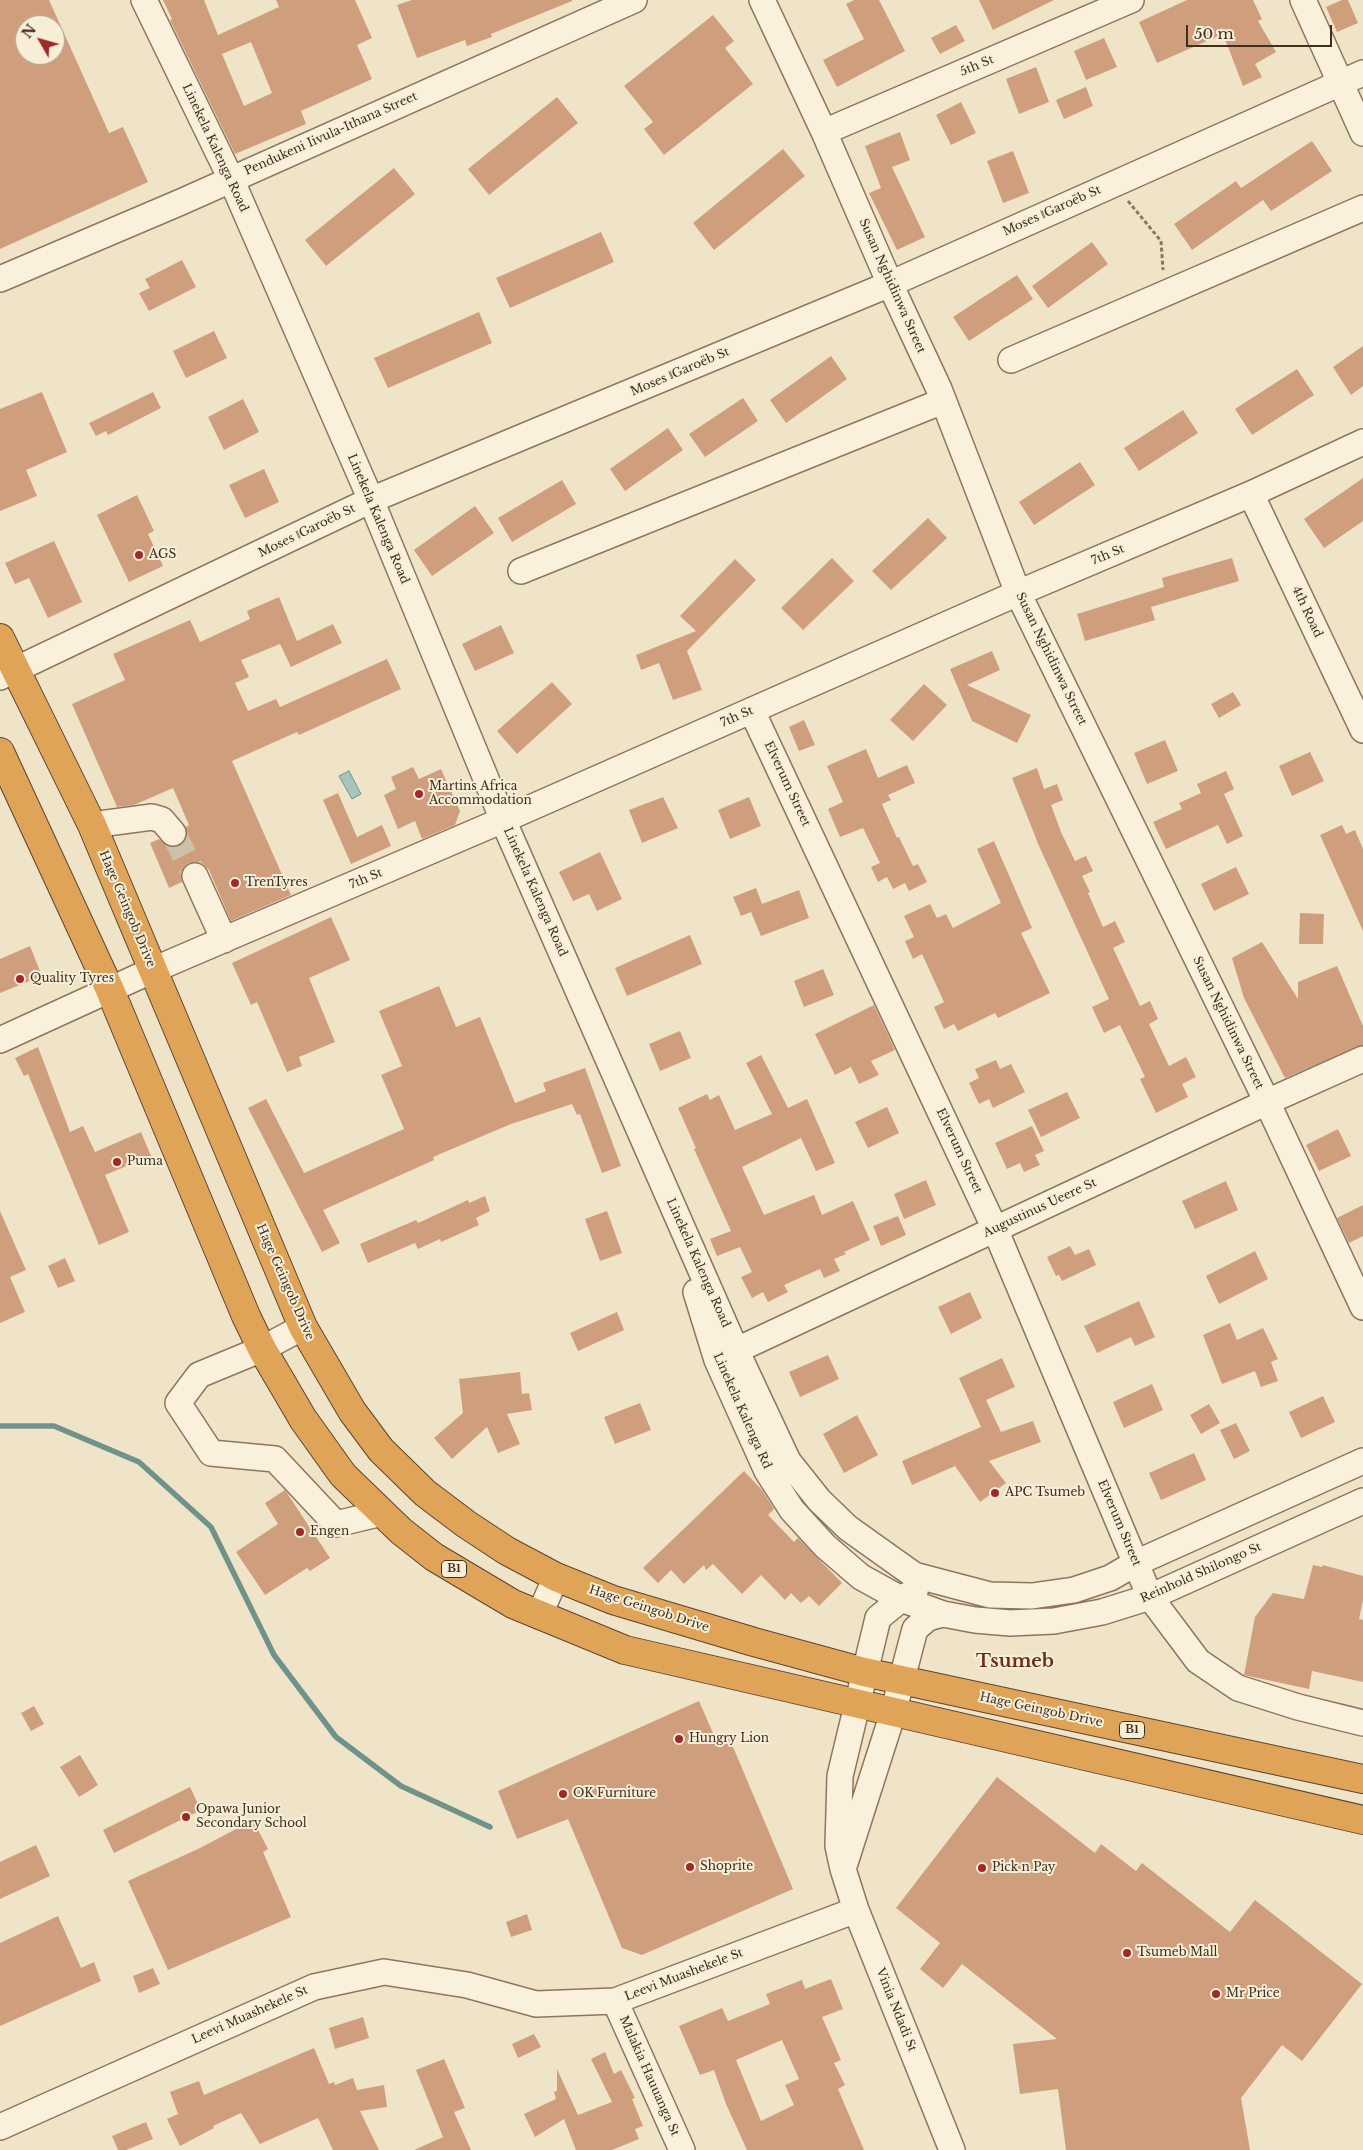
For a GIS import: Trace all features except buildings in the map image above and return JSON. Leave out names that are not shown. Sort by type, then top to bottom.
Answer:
[{"type":"highway","name":"Hage Geingob Drive","points":[[0,638],[8,674],[92,825],[303,1327],[352,1411],[381,1450],[425,1493],[466,1524],[508,1551],[556,1577],[613,1600],[864,1672],[1363,1779]]},
{"type":"highway","name":"B1","points":[[0,752],[110,990],[246,1316],[262,1349],[303,1419],[343,1475],[401,1531],[434,1557],[512,1604],[625,1650],[1363,1820]]},
{"type":"street","name":"Linekela Kalenga Road","points":[[144,0],[231,179],[371,500],[504,820],[659,1173],[727,1355],[788,1461],[819,1500],[848,1528],[885,1555],[912,1593]]},
{"type":"street","name":"Pendukeni Iivula-Ithana Street","points":[[0,278],[181,202],[634,0]]},
{"type":"street","name":"Susan Nghidinwa Street","points":[[762,0],[824,132],[943,401],[1018,594],[1267,1102],[1363,1307]]},
{"type":"street","name":"5th St","points":[[824,132],[1131,0]]},
{"type":"street","points":[[1303,0],[1363,133]]},
{"type":"street","name":"Moses ǁGaroëb St","points":[[8,674],[371,500],[890,284],[1363,73]]},
{"type":"street","points":[[1011,360],[1363,208]]},
{"type":"street","points":[[521,571],[943,401]]},
{"type":"street","name":"7th St","points":[[0,1040],[153,970],[504,820],[1018,594],[1251,494],[1363,442]]},
{"type":"street","name":"4th Road","points":[[1251,494],[1363,730]]},
{"type":"street","name":"Elverum Street","points":[[752,711],[995,1229],[1150,1598],[1198,1661],[1238,1688],[1298,1707],[1363,1723]]},
{"type":"street","points":[[92,825],[152,817],[162,820],[173,833]]},
{"type":"street","points":[[195,876],[224,940]]},
{"type":"street","name":"Augustinus Ueere St","points":[[727,1355],[1267,1102],[1363,1059]]},
{"type":"street","points":[[303,1327],[262,1349],[198,1375],[178,1403],[211,1453],[275,1459],[336,1524],[382,1512]]},
{"type":"street","name":"Linekela Kalenga Rd","points":[[727,1355],[767,1471],[792,1510],[825,1546],[861,1577],[912,1593]]},
{"type":"street","points":[[878,1618],[912,1593],[956,1586],[990,1595],[1032,1596],[1074,1590],[1110,1578],[1136,1563],[1363,1461]]},
{"type":"street","name":"Reinhold Shilongo St","points":[[912,1593],[944,1614],[975,1620],[1010,1623],[1054,1621],[1102,1612],[1150,1598],[1363,1501]]},
{"type":"street","points":[[539,1616],[556,1577]]},
{"type":"street","points":[[861,1577],[876,1595],[878,1618],[864,1672]]},
{"type":"street","points":[[843,1869],[893,1713],[919,1614],[912,1593]]},
{"type":"street","points":[[915,1629],[928,1618],[944,1614]]},
{"type":"street","name":"Vinia Ndadi St","points":[[864,1672],[840,1776],[838,1846],[856,1910],[952,2150]]},
{"type":"street","name":"Leevi Muashekele St","points":[[0,2127],[314,1987],[384,1972],[467,1985],[536,2004],[615,2001],[856,1910]]},
{"type":"street","name":"Malakia Hauuanga St","points":[[615,2001],[682,2150]]},
{"type":"path","points":[[1114,183],[1161,241],[1164,294]]},
{"type":"water","points":[[349,771],[361,794],[352,799],[339,776]]},
{"type":"waterway","points":[[0,1426],[54,1426],[139,1462],[211,1527],[274,1655],[336,1737],[401,1786],[490,1827]]},
{"type":"tunnel","points":[[173,833],[195,876]]},
{"type":"place","name":"AGS","points":[[139,555]]},
{"type":"place","name":"Martins Africa Accommodation","points":[[419,794]]},
{"type":"place","name":"TrenTyres","points":[[235,883]]},
{"type":"place","name":"Quality Tyres","points":[[20,979]]},
{"type":"place","name":"Puma","points":[[117,1162]]},
{"type":"place","name":"APC Tsumeb","points":[[995,1493]]},
{"type":"place","name":"Engen","points":[[300,1532]]},
{"type":"place","name":"Hungry Lion","points":[[679,1739]]},
{"type":"place","name":"OK Furniture","points":[[563,1794]]},
{"type":"place","name":"Opawa Junior Secondary School","points":[[186,1817]]},
{"type":"place","name":"Shoprite","points":[[690,1867]]},
{"type":"place","name":"Pick n Pay","points":[[982,1868]]},
{"type":"place","name":"Tsumeb Mall","points":[[1127,1953]]},
{"type":"place","name":"Mr Price","points":[[1216,1994]]},
{"type":"district","name":"Tsumeb","points":[[1015,1662]]}]
